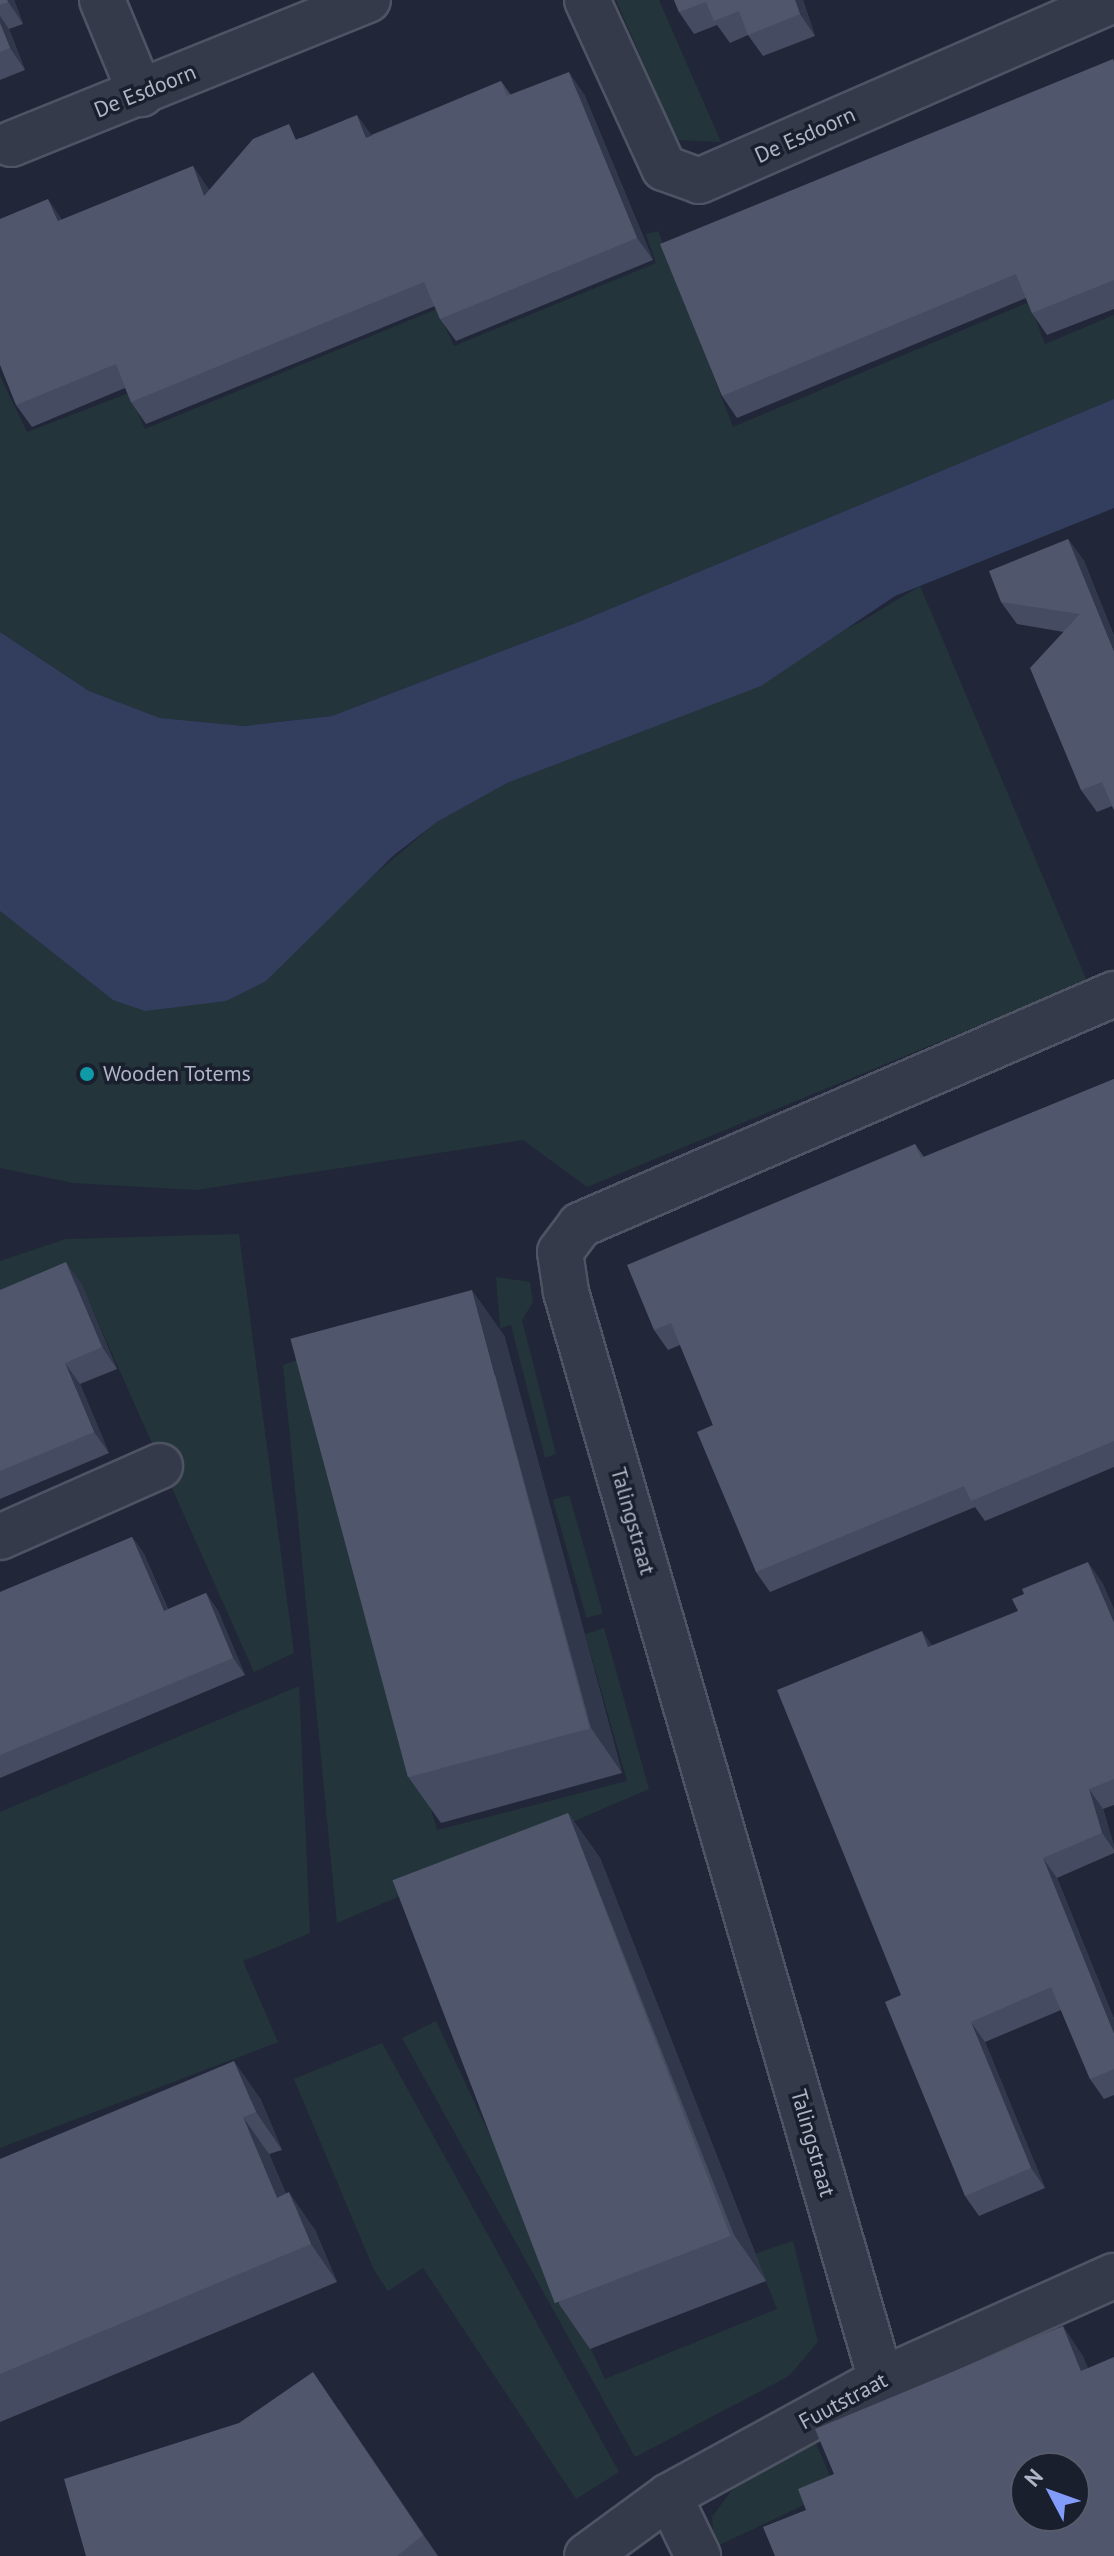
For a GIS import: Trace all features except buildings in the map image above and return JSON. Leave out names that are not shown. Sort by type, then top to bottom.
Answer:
[{"type":"street","points":[[102,0],[141,94]]},
{"type":"street","name":"De Esdoorn","points":[[11,144],[368,0]]},
{"type":"street","name":"De Esdoorn","points":[[587,0],[664,168],[699,181],[1113,0]]},
{"type":"street","name":"Talingstraat","points":[[881,2380],[566,1292],[560,1252],[580,1225],[1114,994]]},
{"type":"street","points":[[0,1537],[160,1466]]},
{"type":"street","name":"Fuutstraat","points":[[587,2556],[669,2496],[881,2380],[1114,2276]]},
{"type":"street","points":[[669,2496],[698,2556]]},
{"type":"shaded area","points":[[616,0],[659,0],[721,142],[677,140]]},
{"type":"shaded area","points":[[658,231],[733,427],[1029,302],[1045,344],[1114,315],[1114,399],[581,621],[332,716],[244,726],[160,718],[89,691],[0,632],[0,376],[27,432],[129,393],[145,429],[437,309],[454,346],[656,263],[646,234]]},
{"type":"shaded area","points":[[920,586],[1087,981],[587,1187],[523,1140],[196,1190],[74,1183],[0,1168],[0,911],[113,1000],[266,981],[361,886],[437,822],[507,783],[859,623]]},
{"type":"shaded area","points":[[239,1234],[294,1653],[254,1672],[81,1284],[0,1317],[0,1261],[66,1239]]},
{"type":"shaded area","points":[[496,1277],[530,1282],[533,1302],[522,1320],[556,1454],[545,1458],[511,1325],[500,1328]]},
{"type":"shaded area","points":[[303,1358],[437,1830],[627,1781],[585,1634],[604,1628],[649,1789],[337,1923],[283,1365]]},
{"type":"shaded area","points":[[569,1495],[603,1613],[587,1618],[553,1500]]},
{"type":"shaded area","points":[[299,1686],[310,1933],[243,1961],[278,2042],[0,2148],[0,1812]]},
{"type":"shaded area","points":[[436,2021],[605,2379],[777,2309],[755,2254],[793,2241],[818,2342],[789,2376],[635,2457],[402,2038]]},
{"type":"shaded area","points":[[382,2043],[619,2472],[576,2499],[423,2268],[388,2291],[374,2270],[294,2079]]},
{"type":"shaded area","points":[[814,2438],[836,2490],[715,2547],[712,2517],[740,2479]]},
{"type":"water","points":[[1114,399],[1114,508],[895,596],[761,686],[507,783],[437,822],[394,855],[266,981],[226,1001],[145,1011],[113,1000],[0,911],[0,632],[89,691],[160,718],[244,726],[332,716],[581,621]]},
{"type":"place","name":"Wooden Totems","points":[[87,1074]]}]
